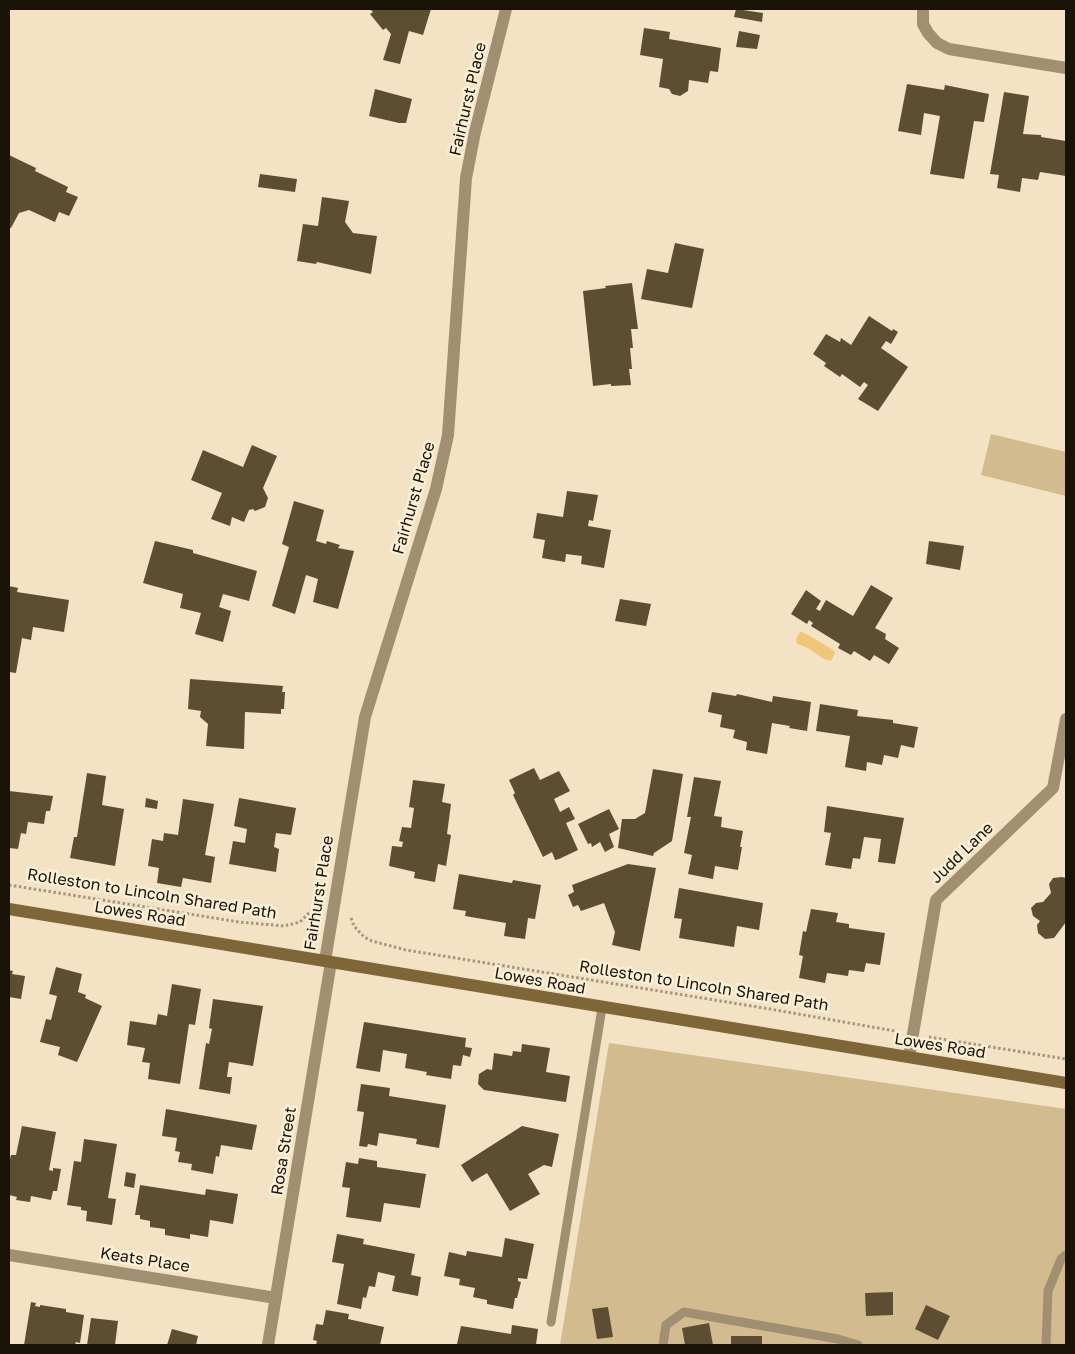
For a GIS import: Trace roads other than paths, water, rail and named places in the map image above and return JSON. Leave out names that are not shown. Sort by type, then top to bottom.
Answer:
[{"type":"main road","name":"Lowes Road","points":[[9,909],[1066,1083]]},
{"type":"street","name":"Fairhurst Place","points":[[328,961],[365,717],[436,489],[448,435],[466,178],[475,132],[506,9]]},
{"type":"street","points":[[924,9],[923,24],[928,33],[937,43],[949,49],[1066,68]]},
{"type":"street","name":"Judd Lane","points":[[908,1057],[936,900],[1053,788],[1066,719]]},
{"type":"street","name":"Rosa Street","points":[[268,1345],[328,961]]},
{"type":"street","name":"Keats Place","points":[[9,1255],[276,1298]]},
{"type":"lane","points":[[551,1322],[602,1008]]},
{"type":"lane","points":[[1046,1345],[1048,1291],[1061,1259],[1066,1255]]},
{"type":"lane","points":[[663,1345],[666,1325],[684,1312],[858,1345]]}]
